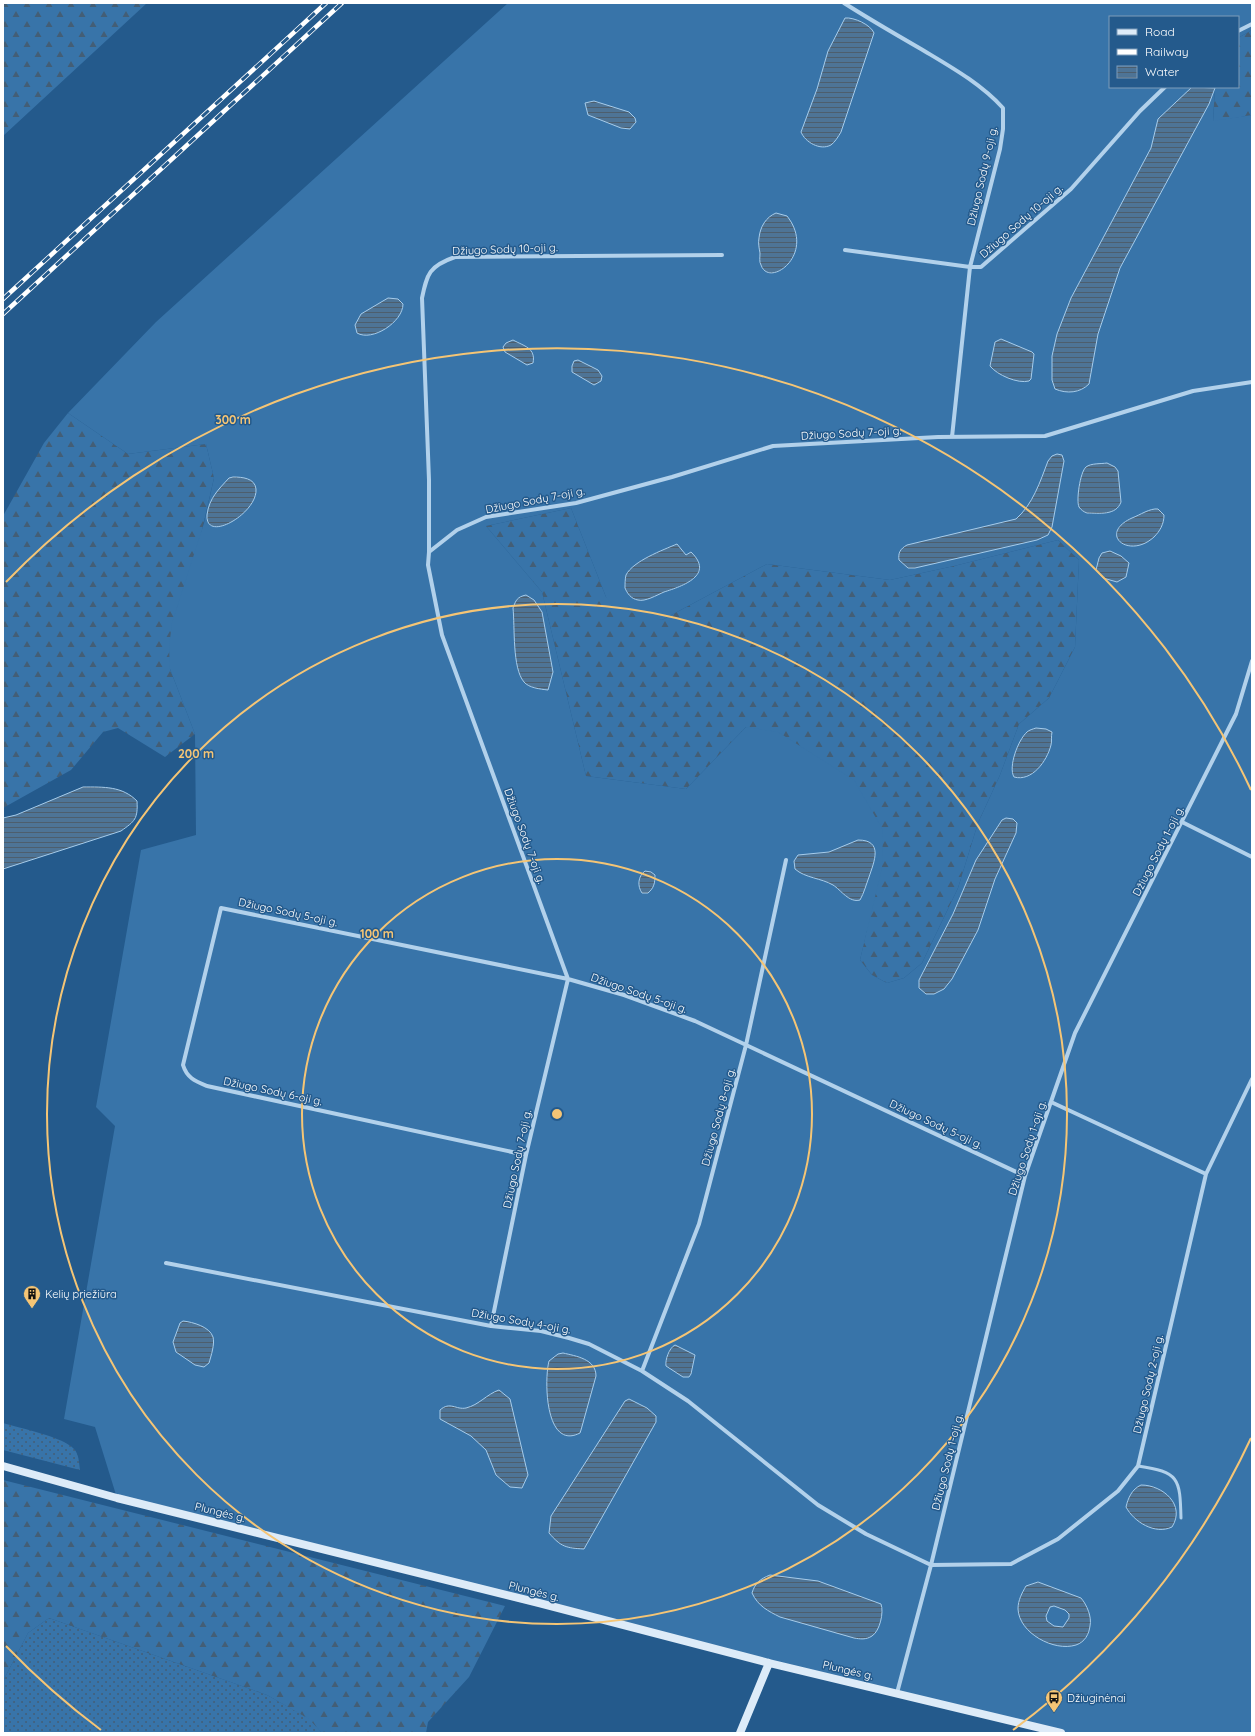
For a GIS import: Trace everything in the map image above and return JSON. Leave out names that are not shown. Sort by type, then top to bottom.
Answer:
[{"type":"main road","name":"Plungės g.","points":[[3,1466],[117,1498],[532,1601],[769,1663],[1061,1733]]},
{"type":"main road","points":[[740,1733],[769,1663]]},
{"type":"street","name":"Džiugo Sodų 9-oji g.","points":[[844,3],[871,21],[962,73],[989,93],[1003,108],[1003,129],[1000,149],[970,268],[952,437]]},
{"type":"street","points":[[1239,30],[1252,24]]},
{"type":"street","name":"Džiugo Sodų 10-oji g.","points":[[845,250],[970,268],[981,267],[1071,189],[1140,111],[1164,88]]},
{"type":"street","name":"Džiugo Sodų 10-oji g.","points":[[428,552],[429,480],[422,298],[427,275],[433,268],[442,262],[454,258],[722,256]]},
{"type":"street","name":"Džiugo Sodų 7-oji g.","points":[[491,1326],[526,1155],[568,979],[442,635],[428,565],[428,552],[457,530],[486,517],[576,502],[672,478],[773,446],[952,437],[1045,436],[1193,391],[1252,382]]},
{"type":"street","name":"Džiugo Sodų 1-oji g.","points":[[897,1693],[931,1565],[1025,1176],[1075,1033],[1236,714],[1252,661]]},
{"type":"street","points":[[1182,822],[1252,857]]},
{"type":"street","name":"Džiugo Sodų 8-oji g.","points":[[642,1371],[699,1224],[746,1045],[786,860]]},
{"type":"street","name":"Džiugo Sodų 5-oji g.","points":[[221,908],[568,979],[631,997],[694,1021],[1025,1176]]},
{"type":"street","name":"Džiugo Sodų 6-oji g.","points":[[221,908],[183,1065],[186,1074],[194,1080],[207,1086],[526,1155]]},
{"type":"street","name":"Džiugo Sodų 2-oji g.","points":[[931,1565],[1011,1564],[1058,1539],[1118,1491],[1138,1466],[1206,1174],[1252,1079]]},
{"type":"street","points":[[1051,1102],[1206,1174]]},
{"type":"street","name":"Džiugo Sodų 4-oji g.","points":[[166,1263],[491,1326],[541,1331],[589,1344],[642,1371],[688,1401],[818,1505],[866,1534],[931,1565]]},
{"type":"lane","points":[[1138,1466],[1165,1471],[1175,1480],[1181,1494],[1181,1518]]},
{"type":"green space","points":[[3,3],[147,3],[3,136]]},
{"type":"green space","points":[[508,3],[1252,3],[1252,30],[1239,37],[1239,16],[1109,16],[1109,88],[1215,88],[1213,121],[1252,115],[1252,1733],[1061,1733],[117,1498],[95,1427],[64,1419],[115,1126],[96,1107],[141,850],[196,835],[195,734],[170,669],[169,647],[172,623],[204,523],[214,478],[206,444],[128,454],[68,413],[156,322]],"holes":[[[571,508],[606,597],[618,609],[662,620],[767,564],[890,580],[954,566],[1058,540],[1079,560],[1075,647],[1049,698],[1019,724],[1000,775],[978,823],[958,888],[922,963],[904,978],[887,983],[872,975],[860,960],[882,868],[883,830],[854,780],[778,732],[746,727],[686,789],[586,776],[542,592],[486,526]]]},
{"type":"green space","points":[[1252,30],[1252,115],[1213,122],[1215,88],[1239,88],[1239,37]]},
{"type":"green space","points":[[68,413],[128,454],[206,444],[214,478],[170,669],[195,734],[165,757],[118,728],[103,732],[71,770],[3,808],[3,516],[44,443]]},
{"type":"green space","points":[[571,508],[606,597],[662,620],[767,564],[890,580],[954,566],[1058,540],[1079,560],[1075,647],[1049,698],[1019,724],[1000,775],[978,823],[958,888],[922,963],[904,978],[887,983],[872,975],[860,960],[867,929],[746,727],[686,789],[586,776],[542,592],[486,526]]},
{"type":"green space","points":[[3,1423],[51,1437],[69,1445],[77,1453],[80,1470],[3,1450]]},
{"type":"green space","points":[[3,1480],[505,1606],[469,1677],[428,1722],[426,1733],[322,1733],[309,1719],[267,1695],[49,1618],[28,1633],[3,1681]]},
{"type":"green space","points":[[49,1618],[267,1695],[310,1719],[322,1733],[3,1733],[3,1681],[28,1633]]},
{"type":"water","points":[[845,18],[862,22],[874,33],[841,132],[831,145],[822,147],[809,142],[801,132],[817,89],[828,51]]},
{"type":"water","points":[[1191,88],[1215,88],[1209,104],[1120,268],[1098,334],[1089,384],[1082,389],[1073,392],[1064,392],[1055,389],[1052,380],[1052,356],[1057,334],[1071,298],[1151,148],[1158,119]]},
{"type":"water","points":[[594,101],[629,112],[635,118],[636,122],[630,129],[621,128],[588,115],[585,103]]},
{"type":"water","points":[[776,213],[787,216],[795,230],[797,243],[794,255],[788,264],[781,270],[773,273],[766,271],[760,264],[759,241],[764,223],[769,217]]},
{"type":"water","points":[[388,298],[398,299],[403,304],[402,311],[398,317],[386,329],[378,333],[363,335],[357,333],[355,325],[361,314]]},
{"type":"water","points":[[1001,339],[1034,354],[1031,379],[1029,381],[1024,382],[1008,378],[998,373],[990,366],[995,342]]},
{"type":"water","points":[[513,340],[531,351],[533,354],[533,363],[527,365],[505,352],[503,347],[506,343]]},
{"type":"water","points":[[578,360],[598,370],[602,376],[601,381],[594,385],[572,372],[574,361]]},
{"type":"water","points":[[1057,454],[1062,455],[1064,461],[1052,527],[1048,535],[1037,540],[915,568],[908,568],[899,560],[900,551],[907,545],[1016,519],[1031,500],[1039,485],[1048,461],[1052,456]]},
{"type":"water","points":[[1107,463],[1115,467],[1118,471],[1121,502],[1115,510],[1111,512],[1086,513],[1079,507],[1078,504],[1079,487],[1084,470],[1086,467],[1091,465]]},
{"type":"water","points":[[233,477],[248,479],[253,482],[256,489],[254,498],[249,507],[232,522],[214,527],[209,523],[207,515],[208,509],[215,494],[229,478]]},
{"type":"water","points":[[1158,509],[1164,515],[1164,518],[1161,527],[1154,537],[1135,546],[1120,542],[1117,537],[1117,531],[1122,524],[1145,512]]},
{"type":"water","points":[[677,544],[686,555],[691,552],[698,560],[700,567],[694,578],[687,583],[647,599],[638,600],[631,597],[625,588],[626,575],[630,570],[649,556]]},
{"type":"water","points":[[1110,551],[1121,556],[1129,563],[1126,577],[1117,582],[1103,578],[1096,570],[1102,553]]},
{"type":"water","points":[[526,595],[534,600],[542,612],[553,672],[548,690],[529,686],[520,676],[516,657],[513,608],[517,599]]},
{"type":"water","points":[[1036,728],[1046,729],[1052,732],[1049,751],[1038,769],[1033,773],[1021,778],[1014,777],[1012,767],[1017,747],[1027,732]]},
{"type":"water","points":[[83,787],[112,788],[125,792],[137,801],[137,812],[135,819],[130,825],[121,831],[3,869],[3,818],[16,815]]},
{"type":"water","points":[[1006,818],[1013,819],[1017,823],[1016,833],[995,879],[978,930],[952,979],[944,989],[934,994],[926,994],[919,988],[919,980],[953,914],[976,860],[1002,820]]},
{"type":"water","points":[[858,840],[866,841],[871,844],[875,853],[875,859],[860,900],[852,900],[833,885],[803,874],[795,869],[794,861],[798,855],[829,852]]},
{"type":"water","points":[[645,871],[651,872],[655,875],[655,880],[653,887],[648,893],[642,893],[639,887],[639,881]]},
{"type":"water","points":[[183,1321],[205,1328],[213,1337],[213,1346],[209,1363],[204,1367],[195,1365],[176,1352],[173,1342],[180,1323]]},
{"type":"water","points":[[675,1345],[695,1355],[689,1377],[683,1377],[666,1366],[668,1354]]},
{"type":"water","points":[[563,1353],[579,1357],[589,1362],[595,1370],[596,1376],[580,1433],[568,1436],[560,1432],[553,1423],[547,1397],[547,1370],[549,1361],[558,1354]]},
{"type":"water","points":[[499,1390],[510,1399],[528,1475],[522,1488],[510,1487],[496,1475],[486,1450],[471,1436],[440,1419],[440,1410],[444,1407],[471,1407]]},
{"type":"water","points":[[629,1399],[647,1408],[656,1416],[656,1422],[584,1549],[564,1546],[549,1533],[551,1516],[625,1401]]},
{"type":"water","points":[[1141,1485],[1157,1488],[1170,1498],[1176,1511],[1176,1519],[1172,1527],[1165,1529],[1152,1528],[1134,1518],[1126,1507],[1133,1491]]},
{"type":"water","points":[[770,1575],[818,1581],[881,1604],[882,1616],[875,1634],[868,1638],[856,1638],[780,1617],[767,1610],[760,1605],[752,1593],[758,1582]]},
{"type":"water","points":[[1038,1582],[1081,1598],[1090,1615],[1089,1632],[1084,1640],[1076,1645],[1058,1646],[1039,1639],[1031,1633],[1024,1626],[1018,1609],[1019,1600],[1026,1586]],"holes":[[[1054,1606],[1065,1610],[1069,1614],[1069,1618],[1063,1627],[1054,1626],[1047,1621],[1046,1616],[1050,1607]]]},
{"type":"railway","points":[[3,299],[326,3]]},
{"type":"railway","points":[[3,314],[342,3]]},
{"type":"place","name":"Kelių priežiūra","points":[[32,1309]]},
{"type":"place","name":"Džiuginėnai","points":[[1054,1713]]}]
